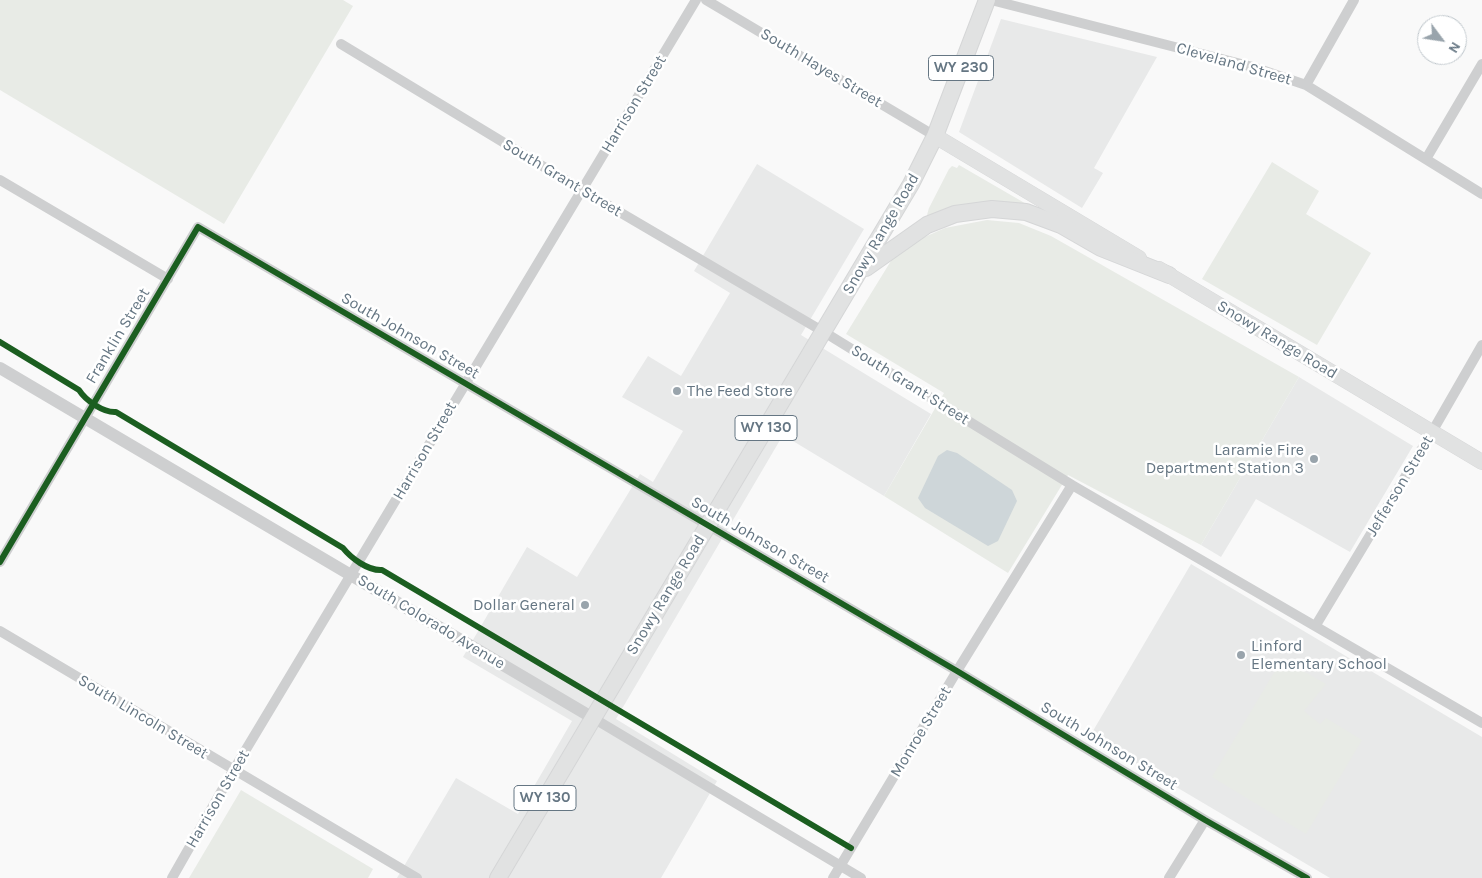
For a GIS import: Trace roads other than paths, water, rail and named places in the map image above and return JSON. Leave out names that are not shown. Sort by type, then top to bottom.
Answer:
[{"type":"main road","name":"WY 230","points":[[935,136],[987,0]]},
{"type":"main road","name":"Snowy Range Road","points":[[498,878],[860,272],[911,184],[935,136],[1482,462]]},
{"type":"main road","name":"WY 130","points":[[860,272],[927,225],[955,214],[992,209],[1026,212],[1061,225],[1101,248],[1169,276]]},
{"type":"street","name":"Harrison Street","points":[[172,878],[464,384],[696,0]]},
{"type":"street","name":"South Hayes Street","points":[[706,0],[935,136]]},
{"type":"street","name":"Cleveland Street","points":[[991,0],[1253,67],[1306,85],[1482,194]]},
{"type":"street","points":[[1306,85],[1354,0]]},
{"type":"street","name":"South Grant Street","points":[[341,44],[582,190],[824,332],[1072,484],[1482,723]]},
{"type":"street","points":[[1426,159],[1482,64]]},
{"type":"street","points":[[0,180],[168,279]]},
{"type":"street","name":"Franklin Street","points":[[0,562],[198,227]]},
{"type":"street","name":"South Johnson Street","points":[[198,227],[957,671],[1205,820],[1307,878]]},
{"type":"street","name":"Jefferson Street","points":[[1316,625],[1482,345]]},
{"type":"street","name":"South Colorado Avenue","points":[[0,368],[861,878]]},
{"type":"street","name":"Monroe Street","points":[[833,878],[1072,484]]},
{"type":"street","name":"South Lincoln Street","points":[[0,631],[417,878]]},
{"type":"street","points":[[1169,878],[1205,820]]},
{"type":"place","name":"The Feed Store","points":[[677,391]]},
{"type":"place","name":"Laramie Fire Department Station 3","points":[[1314,459]]},
{"type":"place","name":"Dollar General","points":[[585,605]]},
{"type":"place","name":"Linford Elementary School","points":[[1241,655]]}]
